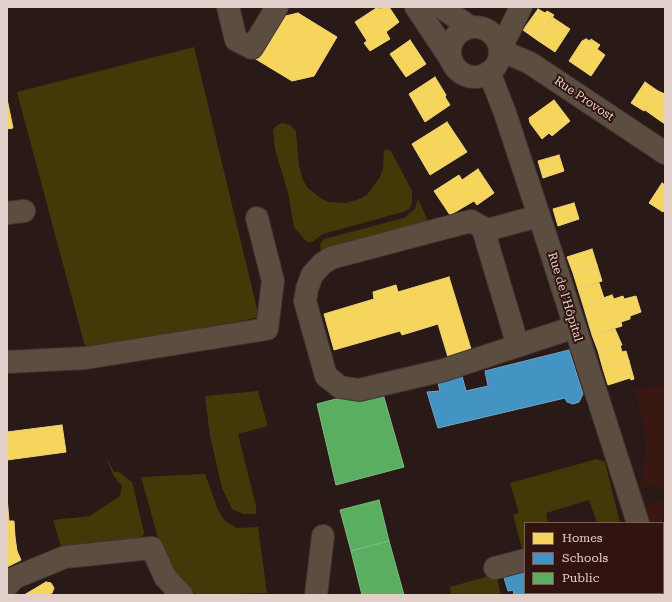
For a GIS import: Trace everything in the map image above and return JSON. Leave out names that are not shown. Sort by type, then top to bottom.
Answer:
[{"type":"street","points":[[228,7],[236,40],[252,48],[277,7]]},
{"type":"street","points":[[426,10],[456,69],[472,77],[481,76],[489,72],[495,66],[499,59],[500,50],[521,7]]},
{"type":"street","points":[[426,10],[466,28],[479,27],[488,30],[494,35],[500,50]]},
{"type":"street","points":[[452,61],[450,53],[451,44],[455,36],[466,28]]},
{"type":"street","name":"Rue Provost","points":[[500,50],[530,63],[665,153]]},
{"type":"street","name":"Rue de l'Hôpital","points":[[489,72],[505,113],[638,522]]},
{"type":"street","points":[[539,216],[487,230],[471,221],[331,258],[322,264],[312,275],[307,289],[306,301],[326,376],[340,387],[359,390],[444,370],[574,327]]},
{"type":"street","points":[[7,362],[86,358],[267,329],[273,281],[258,218]]},
{"type":"street","points":[[483,229],[518,346]]},
{"type":"street","points":[[316,595],[323,536]]},
{"type":"street","points":[[7,586],[14,578],[65,557],[152,548],[165,577],[182,595]]},
{"type":"street","points":[[495,568],[524,560]]},
{"type":"shaded area","points":[[194,47],[259,317],[87,354],[17,92]]},
{"type":"shaded area","points":[[282,123],[290,125],[296,131],[299,166],[303,180],[307,187],[320,198],[329,202],[345,203],[357,200],[367,195],[380,177],[383,168],[384,151],[387,149],[391,151],[412,191],[412,203],[409,209],[403,212],[323,234],[312,242],[307,242],[294,227],[288,193],[275,149],[273,130],[276,126]]},
{"type":"shaded area","points":[[418,199],[430,226],[324,253],[321,251],[320,244],[324,239],[404,218],[415,209]]},
{"type":"shaded area","points":[[665,386],[665,487],[642,486],[647,436],[634,389]]},
{"type":"shaded area","points":[[258,391],[268,426],[238,434],[256,506],[256,514],[243,514],[232,509],[222,488],[210,436],[205,396]]},
{"type":"shaded area","points":[[106,456],[114,472],[119,472],[132,482],[144,532],[143,536],[137,541],[62,550],[53,520],[90,516],[120,496],[122,486],[113,475]]},
{"type":"shaded area","points":[[597,459],[605,462],[620,522],[597,522],[589,500],[546,513],[548,522],[524,522],[524,556],[513,515],[519,513],[510,483]]},
{"type":"shaded area","points":[[205,474],[218,510],[225,521],[237,528],[258,527],[267,593],[196,595],[164,559],[141,477]]},
{"type":"shaded area","points":[[665,500],[665,531],[664,522],[651,522],[645,505]]},
{"type":"shaded area","points":[[496,574],[501,595],[451,595],[450,587]]},
{"type":"building: Homes","points":[[378,7],[379,9],[389,7],[399,22],[386,32],[390,39],[370,51],[364,43],[367,41],[355,22]]},
{"type":"building: Homes","points":[[538,9],[545,13],[547,11],[554,15],[537,40],[523,30]]},
{"type":"building: Homes","points":[[298,13],[337,37],[314,76],[292,81],[254,58],[277,18]]},
{"type":"building: Homes","points":[[552,17],[570,29],[555,52],[537,40]]},
{"type":"building: Homes","points":[[586,39],[590,41],[591,39],[600,45],[597,49],[605,55],[591,76],[569,61],[582,41]]},
{"type":"building: Homes","points":[[410,40],[426,64],[406,77],[390,54]]},
{"type":"building: Homes","points":[[435,77],[450,105],[425,122],[409,94]]},
{"type":"building: Homes","points":[[645,82],[658,91],[644,111],[631,103]]},
{"type":"building: Homes","points":[[658,91],[665,94],[665,111],[659,120],[645,110]]},
{"type":"building: Homes","points":[[7,99],[13,128],[7,129]]},
{"type":"building: Homes","points":[[554,100],[570,121],[552,136],[549,133],[542,139],[530,123],[529,118]]},
{"type":"building: Homes","points":[[665,111],[665,124],[659,120]]},
{"type":"building: Homes","points":[[447,122],[467,152],[430,175],[412,144]]},
{"type":"building: Homes","points":[[559,155],[564,171],[543,178],[538,161]]},
{"type":"building: Homes","points":[[478,169],[494,193],[477,205],[474,201],[450,215],[434,191],[459,175],[462,180]]},
{"type":"building: Homes","points":[[662,183],[665,185],[665,209],[663,212],[649,203]]},
{"type":"building: Homes","points":[[574,203],[579,219],[558,226],[553,209]]},
{"type":"building: Homes","points":[[592,249],[597,265],[573,273],[567,257]]},
{"type":"building: Homes","points":[[597,265],[602,281],[578,289],[573,273]]},
{"type":"building: Homes","points":[[449,277],[471,349],[448,357],[438,324],[402,335],[400,331],[334,350],[324,314],[374,299],[373,292],[396,285],[398,292]]},
{"type":"building: Homes","points":[[599,283],[604,298],[583,305],[578,289]]},
{"type":"building: Homes","points":[[612,295],[614,299],[623,296],[624,299],[636,296],[641,312],[630,316],[630,319],[621,322],[622,326],[592,335],[583,305]]},
{"type":"building: Homes","points":[[615,329],[622,345],[598,351],[592,335]]},
{"type":"building: Homes","points":[[620,345],[622,352],[626,351],[629,361],[603,369],[598,351]]},
{"type":"building: Homes","points":[[629,361],[634,379],[631,380],[630,378],[608,385],[603,369]]},
{"type":"building: Homes","points":[[62,425],[66,452],[7,460],[7,432]]},
{"type":"building: Homes","points":[[7,497],[9,521],[7,521]]},
{"type":"building: Homes","points":[[7,521],[14,521],[15,537],[7,538]]},
{"type":"building: Homes","points":[[15,537],[17,551],[7,552],[7,538]]},
{"type":"building: Homes","points":[[17,551],[21,560],[7,567],[7,552]]},
{"type":"building: Homes","points":[[46,582],[51,583],[54,588],[52,593],[48,595],[24,595]]},
{"type":"building: Schools","points":[[569,350],[583,394],[579,402],[573,404],[567,402],[565,398],[438,428],[427,392],[440,391],[438,383],[462,376],[466,391],[488,386],[485,371]]},
{"type":"building: Schools","points":[[524,565],[524,594],[640,595],[514,595],[513,590],[508,591],[502,571]]},
{"type":"building: Public","points":[[381,387],[404,467],[336,485],[317,404]]},
{"type":"building: Public","points":[[379,500],[389,541],[351,551],[340,510]]},
{"type":"building: Public","points":[[389,541],[404,595],[362,595],[351,551]]}]
